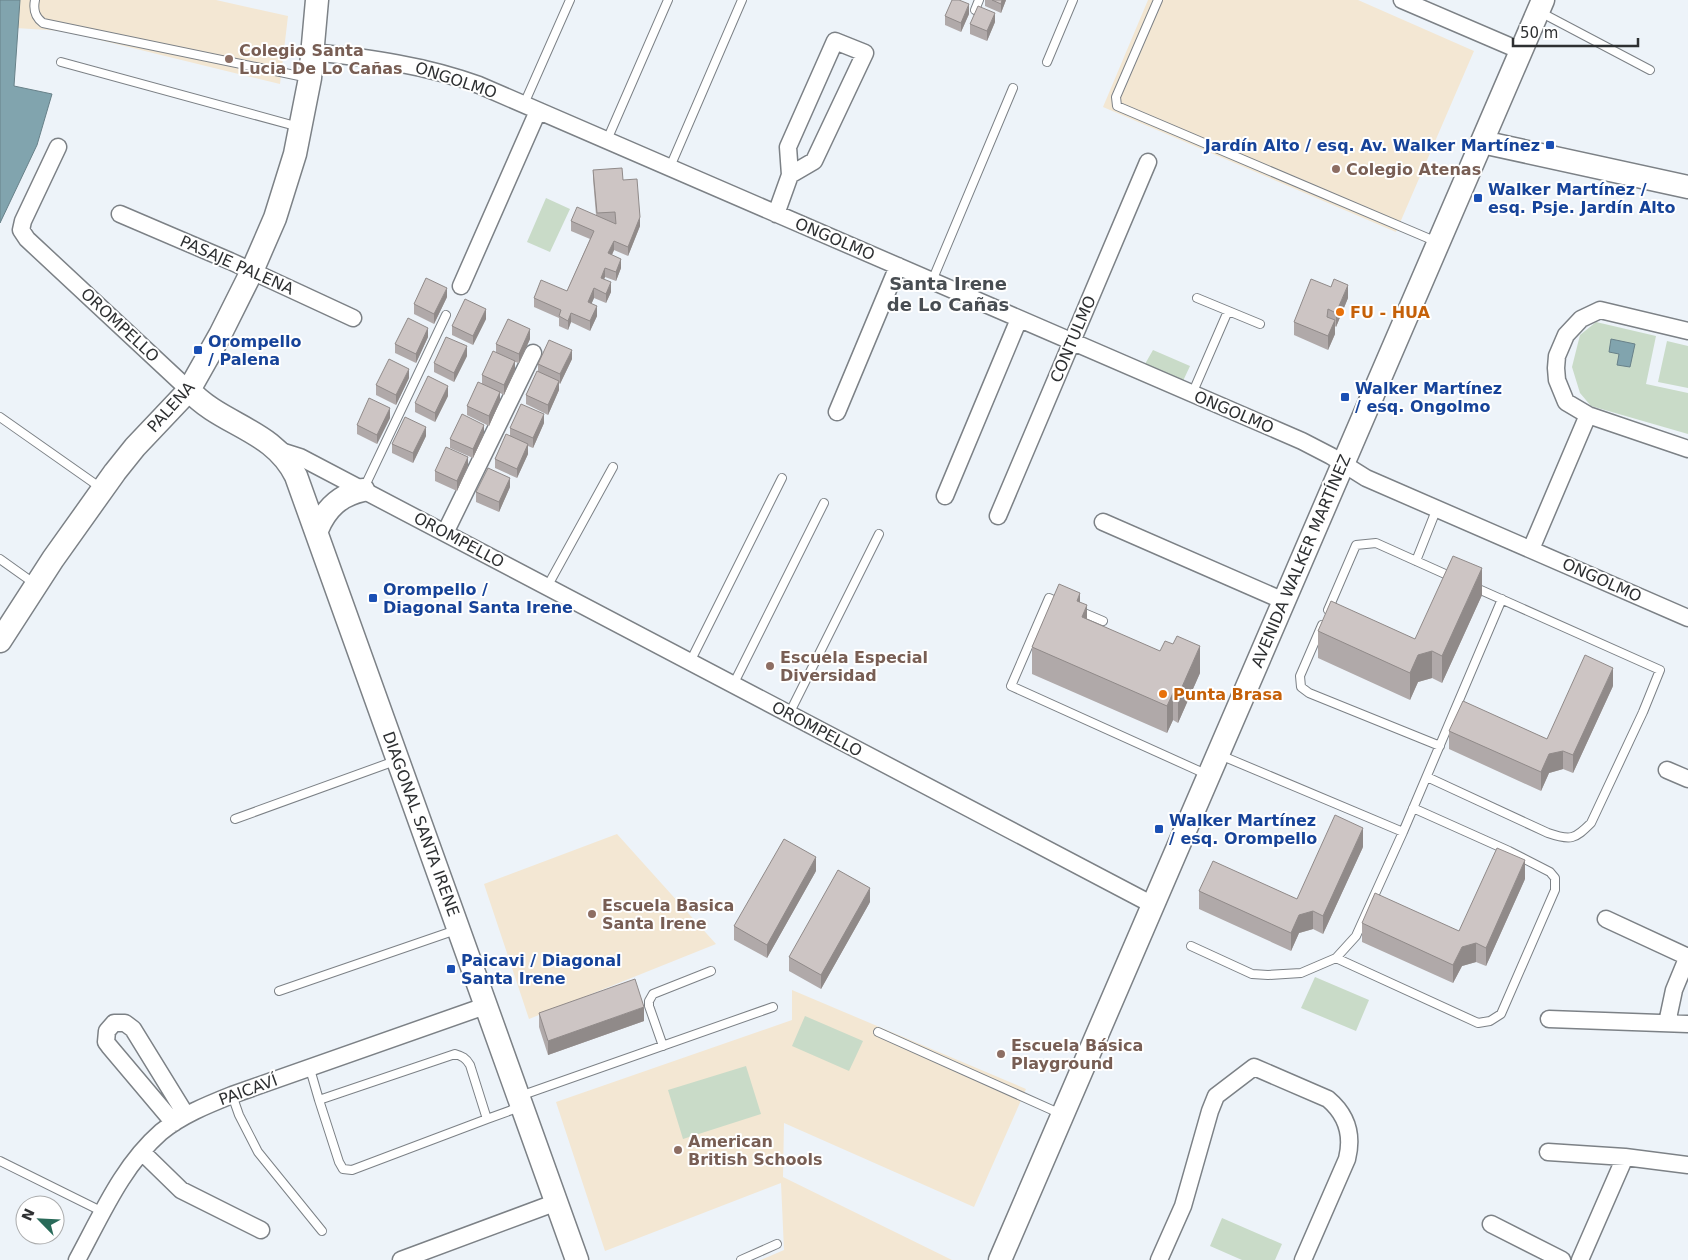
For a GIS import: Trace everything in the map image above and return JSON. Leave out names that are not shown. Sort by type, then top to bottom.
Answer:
[{"type":"street","name":"PALENA","points":[[0,641],[36,584],[103,489],[135,447],[189,390],[220,335],[252,271],[268,236],[284,191],[301,128],[310,78],[317,0]]},
{"type":"street","points":[[1402,0],[1521,51]]},
{"type":"street","name":"AVENIDA WALKER MARTÍNEZ","points":[[1000,1260],[1540,6]]},
{"type":"street","name":"ONGOLMO","points":[[776,214],[790,175],[788,146],[835,41],[865,53],[814,161],[790,175]]},
{"type":"street","name":"ONGOLMO","points":[[313,52],[405,64],[435,70],[472,82],[1310,444],[1366,478],[1688,618]]},
{"type":"street","points":[[461,286],[531,108]]},
{"type":"street","points":[[1482,142],[1688,187]]},
{"type":"street","name":"OROMPELLO","points":[[58,146],[23,221],[21,230],[27,240],[204,405],[278,450],[300,456],[1153,905]]},
{"type":"street","name":"CONTULMO","points":[[998,516],[1148,162]]},
{"type":"street","name":"PASAJE PALENA","points":[[120,214],[252,271],[353,318]]},
{"type":"street","points":[[837,412],[898,266]]},
{"type":"street","points":[[1688,331],[1600,310],[1581,320],[1566,335],[1557,356],[1556,368],[1557,380],[1566,402],[1588,415],[1688,449]]},
{"type":"street","points":[[945,496],[1019,319]]},
{"type":"street","points":[[445,533],[533,353]]},
{"type":"street","points":[[1531,549],[1588,415]]},
{"type":"street","name":"DIAGONAL SANTA IRENE","points":[[278,450],[287,459],[296,476],[316,530],[577,1260]]},
{"type":"street","points":[[316,530],[332,505],[343,496],[363,490]]},
{"type":"street","points":[[1104,522],[1284,601]]},
{"type":"street","points":[[1667,770],[1688,779]]},
{"type":"street","points":[[1606,919],[1688,956],[1674,990],[1667,1023]]},
{"type":"street","name":"PAICAVÍ","points":[[77,1260],[119,1184],[142,1152],[162,1132],[180,1119],[232,1095],[486,1006]]},
{"type":"street","points":[[1550,1019],[1688,1024]]},
{"type":"street","points":[[114,1023],[125,1023],[134,1029],[180,1119],[106,1042],[107,1031],[114,1023]]},
{"type":"street","points":[[1159,1260],[1182,1206],[1216,1096],[1254,1067],[1328,1099],[1337,1106],[1348,1126],[1350,1148],[1348,1159],[1303,1260]]},
{"type":"street","points":[[142,1152],[181,1190],[261,1230]]},
{"type":"street","points":[[1548,1152],[1625,1157],[1688,1165]]},
{"type":"street","points":[[1580,1260],[1625,1157]]},
{"type":"street","points":[[400,1260],[557,1202]]},
{"type":"street","points":[[1491,1224],[1562,1260]]},
{"type":"lane","points":[[35,0],[35,13],[43,23],[310,78]]},
{"type":"lane","points":[[531,108],[570,0]]},
{"type":"lane","points":[[607,140],[668,0]]},
{"type":"lane","points":[[670,168],[742,0]]},
{"type":"lane","points":[[975,10],[979,0]]},
{"type":"lane","points":[[1046,62],[1073,0]]},
{"type":"lane","points":[[1158,0],[1116,97],[1117,106],[1438,243]]},
{"type":"lane","points":[[1540,6],[1650,70]]},
{"type":"lane","points":[[61,62],[301,128]]},
{"type":"lane","points":[[932,281],[1013,88]]},
{"type":"lane","points":[[1197,298],[1260,324]]},
{"type":"lane","points":[[1192,394],[1228,310]]},
{"type":"lane","points":[[363,490],[446,315]]},
{"type":"lane","points":[[0,417],[103,489]]},
{"type":"lane","points":[[547,587],[613,467]]},
{"type":"lane","points":[[690,662],[782,478]]},
{"type":"lane","points":[[733,685],[824,503]]},
{"type":"lane","points":[[1416,561],[1437,508]]},
{"type":"lane","points":[[789,714],[879,534]]},
{"type":"lane","points":[[1440,746],[1309,693],[1302,686],[1300,676],[1356,545],[1376,543],[1459,580]]},
{"type":"lane","points":[[0,559],[36,584]]},
{"type":"lane","points":[[1426,776],[1548,833],[1564,839],[1579,835],[1591,823],[1643,712],[1660,670],[1468,584]]},
{"type":"lane","points":[[1103,621],[1049,598],[1011,686],[1209,776]]},
{"type":"lane","points":[[1191,946],[1252,974],[1301,973],[1336,958],[1356,936],[1403,832],[1502,599]]},
{"type":"lane","points":[[1218,754],[1403,832]]},
{"type":"lane","points":[[235,819],[398,760]]},
{"type":"lane","points":[[1336,958],[1478,1023],[1490,1021],[1501,1014],[1555,890],[1555,878],[1550,872],[1509,851],[1413,808]]},
{"type":"lane","points":[[279,991],[458,929]]},
{"type":"lane","points":[[663,1046],[649,1006],[651,997],[653,994],[711,971]]},
{"type":"lane","points":[[310,1069],[339,1162],[343,1169],[352,1170],[487,1120],[520,1102],[663,1046],[772,1007]]},
{"type":"lane","points":[[878,1032],[1063,1115]]},
{"type":"lane","points":[[319,1100],[455,1054],[466,1059],[470,1065],[487,1120]]},
{"type":"lane","points":[[232,1095],[239,1115],[258,1152],[322,1231]]},
{"type":"lane","points":[[0,1161],[103,1212]]},
{"type":"lane","points":[[741,1260],[777,1244]]},
{"type":"shaded area","name":"Colegio Santa Lucia De Lo Cañas","points":[[20,0],[216,0],[288,16],[280,84],[63,31],[16,28]]},
{"type":"shaded area","name":"Colegio Atenas","points":[[1148,0],[1358,0],[1474,51],[1396,232],[1103,107]]},
{"type":"shaded area","name":"Escuela Basica Santa Irene","points":[[617,834],[716,944],[529,1019],[484,884]]},
{"type":"shaded area","name":"American British Schools","points":[[792,990],[1026,1089],[974,1207],[784,1123],[783,1177],[952,1260],[761,1260],[784,1250],[781,1183],[605,1251],[556,1102],[792,1020]]},
{"type":"green space","points":[[546,198],[570,209],[550,252],[527,242]]},
{"type":"green space","points":[[1596,322],[1656,336],[1646,384],[1688,393],[1688,434],[1591,406],[1580,393],[1572,367],[1580,335]]},
{"type":"green space","points":[[1667,341],[1688,346],[1688,388],[1658,382]]},
{"type":"green space","points":[[1153,350],[1190,366],[1183,381],[1145,364]]},
{"type":"green space","points":[[1315,977],[1369,1000],[1356,1031],[1301,1008]]},
{"type":"green space","points":[[805,1016],[863,1041],[849,1071],[792,1046]]},
{"type":"green space","points":[[746,1066],[761,1114],[683,1139],[668,1090]]},
{"type":"green space","points":[[1222,1218],[1282,1244],[1275,1260],[1242,1260],[1210,1246]]},
{"type":"water","points":[[0,0],[20,0],[14,86],[52,94],[37,145],[0,223]]},
{"type":"water","points":[[1611,339],[1635,344],[1630,367],[1617,365],[1619,354],[1609,352]]},
{"type":"building","points":[[952,0],[959,0],[969,4],[961,23],[945,16]]},
{"type":"building","points":[[992,0],[1002,0],[1001,4]]},
{"type":"building","points":[[978,6],[995,13],[987,31],[970,24]]},
{"type":"building","points":[[622,168],[623,180],[637,179],[640,217],[628,247],[614,241],[608,253],[621,259],[616,272],[605,268],[601,278],[611,282],[606,294],[594,288],[588,302],[597,306],[590,321],[571,313],[568,321],[559,316],[561,310],[534,298],[541,280],[567,291],[594,231],[571,221],[577,207],[616,224],[615,212],[597,213],[593,170]]},
{"type":"building","points":[[426,278],[447,288],[434,314],[414,304]]},
{"type":"building","points":[[1311,279],[1331,287],[1334,279],[1348,285],[1336,313],[1328,309],[1327,317],[1335,320],[1328,336],[1294,322]]},
{"type":"building","points":[[465,299],[486,309],[473,336],[452,326]]},
{"type":"building","points":[[408,318],[428,328],[416,354],[395,344]]},
{"type":"building","points":[[508,319],[530,329],[519,354],[496,344]]},
{"type":"building","points":[[446,337],[467,346],[454,373],[434,363]]},
{"type":"building","points":[[549,340],[572,350],[560,374],[538,364]]},
{"type":"building","points":[[493,351],[515,361],[504,385],[482,375]]},
{"type":"building","points":[[389,359],[409,369],[396,395],[376,385]]},
{"type":"building","points":[[537,371],[559,381],[548,405],[526,395]]},
{"type":"building","points":[[428,376],[448,386],[435,413],[415,403]]},
{"type":"building","points":[[478,382],[500,392],[489,416],[467,406]]},
{"type":"building","points":[[369,398],[390,408],[377,435],[357,425]]},
{"type":"building","points":[[521,404],[544,414],[533,438],[510,428]]},
{"type":"building","points":[[462,414],[484,425],[473,449],[450,439]]},
{"type":"building","points":[[405,417],[426,427],[413,453],[392,444]]},
{"type":"building","points":[[506,434],[528,444],[517,469],[495,459]]},
{"type":"building","points":[[446,447],[468,457],[457,481],[435,471]]},
{"type":"building","points":[[488,468],[510,478],[499,502],[476,492]]},
{"type":"building","points":[[1453,556],[1482,568],[1442,656],[1432,651],[1418,655],[1410,673],[1318,631],[1331,601],[1415,639]]},
{"type":"building","points":[[1059,584],[1080,593],[1077,601],[1087,605],[1082,617],[1160,651],[1165,641],[1173,644],[1177,636],[1200,646],[1178,696],[1173,693],[1167,706],[1032,647]]},
{"type":"building","points":[[1585,655],[1613,668],[1573,755],[1563,751],[1549,754],[1541,772],[1449,731],[1463,701],[1547,739]]},
{"type":"building","points":[[1335,815],[1363,828],[1323,916],[1313,911],[1299,915],[1291,933],[1199,891],[1213,861],[1297,899]]},
{"type":"building","points":[[784,839],[816,857],[767,945],[734,926]]},
{"type":"building","points":[[1497,848],[1525,860],[1486,948],[1476,943],[1462,947],[1453,965],[1362,923],[1375,893],[1459,931]]},
{"type":"building","points":[[838,870],[870,888],[821,975],[789,957]]},
{"type":"building","points":[[635,979],[644,1007],[548,1041],[539,1013]]},
{"type":"place","name":"Colegio Santa Lucia De Lo Cañas","points":[[229,59]]},
{"type":"place","name":"Jardín Alto / esq. Av. Walker Martínez","points":[[1550,145]]},
{"type":"place","name":"Colegio Atenas","points":[[1336,169]]},
{"type":"place","name":"Walker Martínez / esq. Psje. Jardín Alto","points":[[1478,198]]},
{"type":"place","name":"FU - HUA","points":[[1340,312]]},
{"type":"place","name":"Orompello / Palena","points":[[198,350]]},
{"type":"place","name":"Walker Martínez / esq. Ongolmo","points":[[1345,397]]},
{"type":"place","name":"Orompello / Diagonal Santa Irene","points":[[373,598]]},
{"type":"place","name":"Escuela Especial Diversidad","points":[[770,666]]},
{"type":"place","name":"Punta Brasa","points":[[1163,694]]},
{"type":"place","name":"Walker Martínez / esq. Orompello","points":[[1159,829]]},
{"type":"place","name":"Escuela Basica Santa Irene","points":[[592,914]]},
{"type":"place","name":"Paicavi / Diagonal Santa Irene","points":[[451,969]]},
{"type":"place","name":"Escuela Básica Playground","points":[[1001,1054]]},
{"type":"place","name":"American British Schools","points":[[678,1150]]},
{"type":"district","name":"Santa Irene de Lo Cañas","points":[[948,293]]}]
